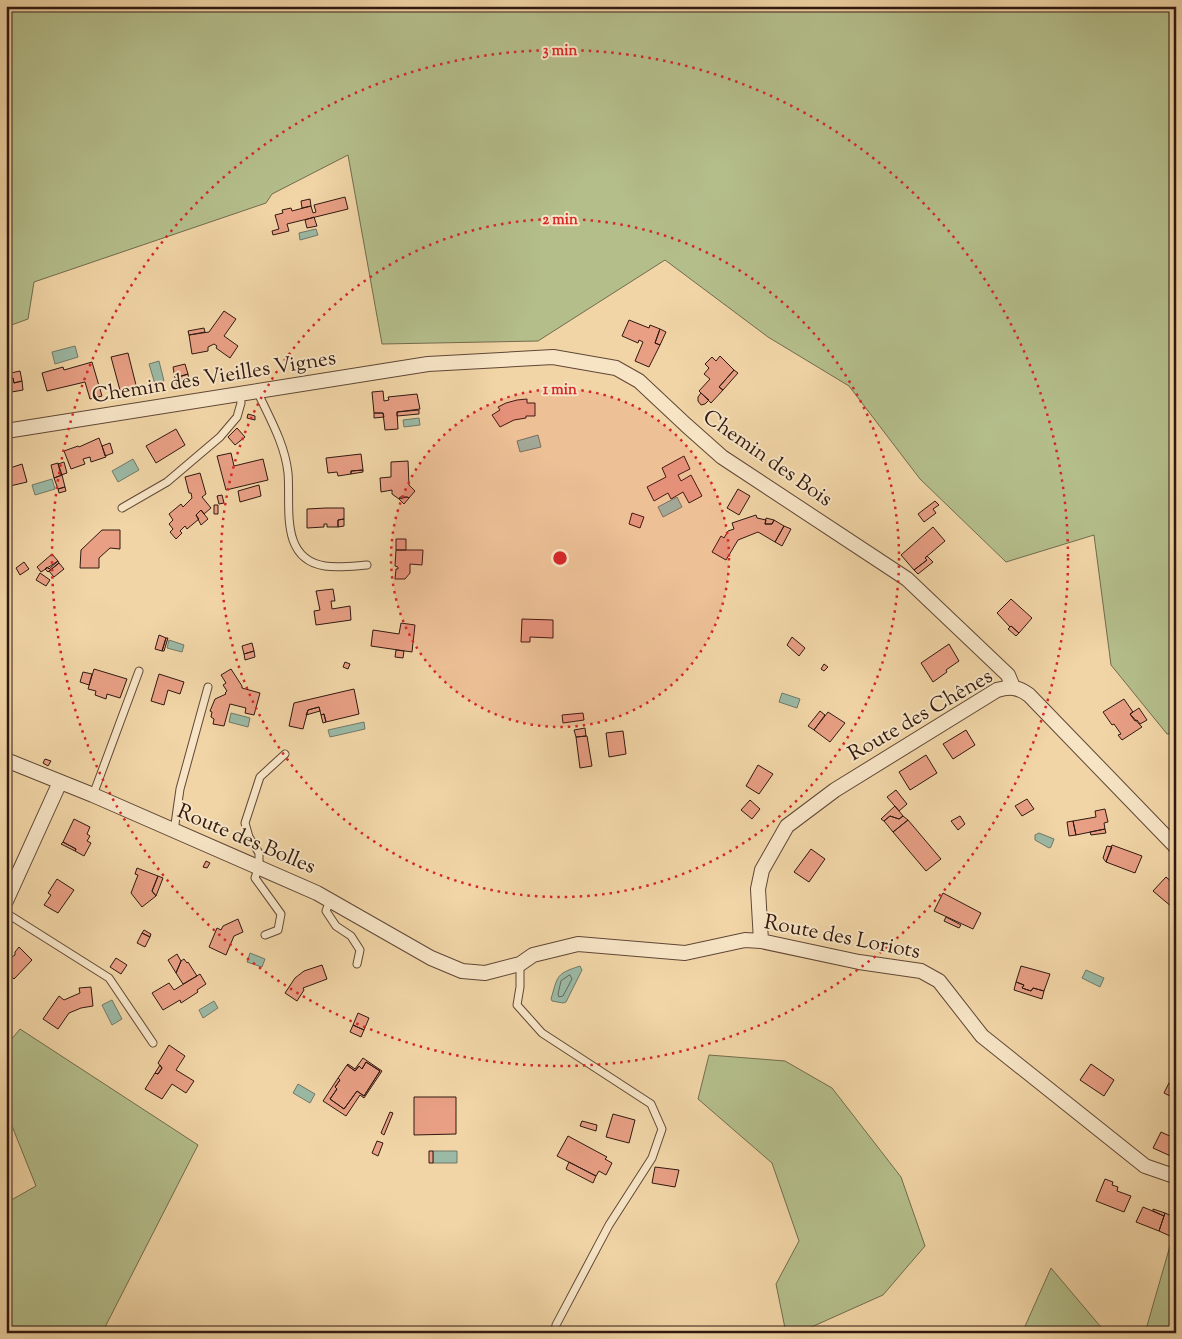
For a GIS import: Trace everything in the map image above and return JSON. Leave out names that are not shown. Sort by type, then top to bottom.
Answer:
[{"type":"street","name":"Chemin des Bois","points":[[428,364],[553,357],[616,368],[639,381],[722,457],[908,579],[1008,675],[1013,687]]},
{"type":"street","name":"Chemin des Vieilles Vignes","points":[[6,431],[428,364]]},
{"type":"street","name":"Route des Chênes","points":[[761,941],[758,889],[762,870],[787,826],[844,784],[997,690],[1013,687],[1029,695],[1176,847]]},
{"type":"street","name":"Route des Bolles","points":[[6,760],[259,866],[330,900],[431,958],[462,971]]},
{"type":"street","points":[[6,901],[60,782]]},
{"type":"street","name":"Route des Loriots","points":[[462,971],[485,973],[520,964],[533,955],[578,944],[685,953],[745,940],[761,941],[859,962],[921,971],[939,982],[982,1036],[1145,1166],[1176,1175]]},
{"type":"lane","points":[[257,390],[284,450],[288,473],[292,543],[305,559],[324,566],[367,565]]},
{"type":"lane","points":[[122,508],[167,482],[220,437],[237,417],[242,403],[240,393]]},
{"type":"lane","points":[[93,795],[139,671]]},
{"type":"lane","points":[[174,831],[180,789],[208,687]]},
{"type":"lane","points":[[265,935],[278,930],[281,914],[255,878],[259,866],[259,853],[244,823],[260,777],[285,754]]},
{"type":"lane","points":[[330,900],[326,911],[336,926],[351,936],[360,950],[356,964]]},
{"type":"lane","points":[[6,913],[108,978],[153,1044]]},
{"type":"lane","points":[[520,964],[520,987],[517,1005],[542,1033],[651,1104],[662,1129],[652,1158],[609,1225],[556,1325],[555,1333]]},
{"type":"green space","points":[[6,6],[1176,6],[1176,733],[1167,734],[1111,665],[1094,535],[1006,562],[920,479],[849,386],[768,337],[665,260],[538,341],[382,344],[348,155],[272,194],[266,203],[34,282],[28,319],[6,327]]},
{"type":"green space","points":[[20,1029],[198,1145],[102,1333],[6,1333],[6,1203],[36,1186],[6,1111],[6,1046]]},
{"type":"green space","points":[[709,1055],[785,1061],[832,1088],[901,1177],[925,1246],[883,1295],[798,1333],[786,1333],[776,1284],[799,1241],[772,1163],[698,1099]]},
{"type":"green space","points":[[1176,1225],[1176,1333],[1145,1333]]},
{"type":"green space","points":[[1051,1268],[1106,1333],[1022,1333]]},
{"type":"water","points":[[316,229],[318,235],[300,240],[299,233]]},
{"type":"water","points":[[75,346],[78,357],[55,364],[52,352]]},
{"type":"water","points":[[159,361],[164,381],[155,384],[149,364]]},
{"type":"water","points":[[419,418],[420,425],[404,427],[403,420]]},
{"type":"water","points":[[538,435],[541,447],[520,452],[517,441]]},
{"type":"water","points":[[133,459],[139,470],[118,482],[112,471]]},
{"type":"water","points":[[52,479],[55,489],[35,495],[32,485]]},
{"type":"water","points":[[677,497],[682,507],[663,517],[658,507]]},
{"type":"water","points":[[169,640],[184,645],[182,652],[167,648]]},
{"type":"water","points":[[782,693],[800,699],[797,708],[779,702]]},
{"type":"water","points":[[231,713],[250,718],[248,727],[229,722]]},
{"type":"water","points":[[364,722],[365,729],[330,737],[328,730]]},
{"type":"water","points":[[1039,833],[1054,839],[1051,847],[1049,848],[1035,840],[1035,835]]},
{"type":"water","points":[[250,953],[265,959],[262,967],[247,962]]},
{"type":"water","points":[[580,966],[582,970],[566,1002],[552,1001],[553,991],[559,976],[566,971]]},
{"type":"water","points":[[1086,970],[1104,978],[1100,987],[1082,978]]},
{"type":"water","points":[[112,1000],[122,1019],[112,1025],[102,1005]]},
{"type":"water","points":[[214,1001],[218,1008],[203,1018],[199,1010]]},
{"type":"water","points":[[298,1084],[315,1094],[310,1103],[293,1093]]},
{"type":"water","points":[[433,1151],[457,1151],[457,1163],[433,1163]]},
{"type":"building","points":[[345,197],[348,209],[287,224],[289,231],[273,235],[272,231],[279,229],[275,215],[283,213],[282,210],[291,208],[292,211],[311,206],[313,213],[316,212],[314,205]]},
{"type":"building","points":[[310,199],[311,206],[302,208],[301,201]]},
{"type":"building","points":[[314,217],[317,226],[307,228],[305,220]]},
{"type":"building","points":[[224,311],[236,319],[224,336],[238,346],[230,358],[216,348],[217,346],[214,344],[208,347],[208,351],[192,354],[189,335],[209,332]]},
{"type":"building","points":[[629,320],[649,328],[650,325],[660,329],[655,343],[660,345],[649,367],[635,361],[643,342],[639,340],[638,343],[622,336]]},
{"type":"building","points":[[204,328],[205,332],[189,335],[188,331]]},
{"type":"building","points":[[660,329],[666,332],[660,345],[655,343]]},
{"type":"building","points":[[128,353],[137,389],[121,394],[111,357]]},
{"type":"building","points":[[720,356],[734,370],[719,387],[723,390],[711,403],[699,391],[710,379],[704,374],[709,368],[705,364],[712,357],[716,361]]},
{"type":"building","points":[[92,362],[102,396],[90,399],[85,382],[47,391],[42,373],[63,367],[64,370]]},
{"type":"building","points":[[185,364],[188,374],[175,378],[173,367]]},
{"type":"building","points":[[734,370],[738,373],[723,390],[719,387]]},
{"type":"building","points":[[20,371],[22,381],[14,383],[13,378],[6,379],[6,374]]},
{"type":"building","points":[[188,374],[190,385],[178,388],[175,378]]},
{"type":"building","points":[[13,378],[14,383],[22,381],[23,390],[6,393],[6,379]]},
{"type":"building","points":[[383,391],[384,401],[389,400],[388,397],[417,394],[420,409],[397,412],[398,429],[385,430],[383,413],[374,413],[372,392]]},
{"type":"building","points":[[701,393],[709,400],[701,405],[698,397]]},
{"type":"building","points":[[527,399],[527,403],[535,403],[535,416],[526,416],[526,418],[514,420],[500,427],[492,415],[500,410],[498,407],[506,403]]},
{"type":"building","points":[[419,410],[419,414],[397,416],[397,412]]},
{"type":"building","points":[[374,413],[383,413],[384,417],[374,418]]},
{"type":"building","points":[[248,414],[255,416],[255,420],[247,418]]},
{"type":"building","points":[[237,428],[245,437],[235,445],[228,437]]},
{"type":"building","points":[[176,429],[185,445],[156,463],[146,446]]},
{"type":"building","points":[[99,438],[106,457],[91,462],[90,457],[83,459],[85,464],[71,469],[64,451]]},
{"type":"building","points":[[110,443],[113,453],[105,456],[102,446]]},
{"type":"building","points":[[231,453],[234,466],[263,459],[268,480],[226,490],[217,456]]},
{"type":"building","points":[[361,454],[363,470],[351,471],[351,474],[338,476],[337,472],[328,473],[326,458]]},
{"type":"building","points":[[684,456],[690,469],[678,475],[681,481],[691,475],[702,496],[689,503],[683,492],[671,499],[668,493],[654,501],[647,487],[666,477],[662,468]]},
{"type":"building","points":[[408,461],[409,485],[415,491],[409,498],[399,499],[392,494],[392,490],[381,492],[380,478],[391,477],[391,462]]},
{"type":"building","points":[[64,462],[67,473],[61,475],[58,464]]},
{"type":"building","points":[[58,463],[62,475],[54,478],[51,465]]},
{"type":"building","points":[[22,464],[27,482],[6,487],[6,467],[7,469]]},
{"type":"building","points":[[363,470],[363,472],[351,474],[351,471]]},
{"type":"building","points":[[200,473],[206,494],[202,497],[211,508],[204,514],[201,510],[196,515],[199,519],[187,529],[185,526],[180,531],[182,533],[176,539],[170,532],[173,529],[169,524],[173,520],[169,514],[181,504],[183,507],[192,498],[185,477]]},
{"type":"building","points":[[62,475],[65,487],[58,489],[54,478]]},
{"type":"building","points":[[259,485],[261,496],[240,502],[238,491]]},
{"type":"building","points":[[65,487],[66,491],[59,493],[58,489]]},
{"type":"building","points":[[738,489],[750,496],[739,515],[727,508]]},
{"type":"building","points":[[222,495],[224,503],[219,504],[217,496]]},
{"type":"building","points":[[400,497],[409,498],[404,504],[399,499]]},
{"type":"building","points":[[935,501],[939,505],[933,509],[936,513],[924,522],[918,514]]},
{"type":"building","points":[[214,505],[218,505],[218,514],[214,514]]},
{"type":"building","points":[[344,508],[344,519],[338,520],[338,527],[327,527],[327,524],[324,524],[324,527],[307,528],[307,509]]},
{"type":"building","points":[[201,510],[208,519],[201,525],[196,515]]},
{"type":"building","points":[[632,513],[644,517],[640,528],[629,524]]},
{"type":"building","points":[[756,515],[757,518],[766,520],[765,524],[772,524],[774,520],[784,526],[775,542],[758,532],[738,540],[726,560],[712,552],[721,536],[724,538],[728,531],[734,529],[732,523]]},
{"type":"building","points":[[766,518],[774,520],[772,524],[765,524]]},
{"type":"building","points":[[344,519],[344,526],[338,527],[338,520]]},
{"type":"building","points":[[784,526],[791,529],[782,546],[775,542]]},
{"type":"building","points":[[933,527],[945,541],[925,558],[927,560],[914,570],[901,555]]},
{"type":"building","points":[[102,530],[120,530],[120,549],[110,548],[99,558],[99,568],[80,568],[81,550]]},
{"type":"building","points":[[396,539],[406,539],[406,550],[396,550]]},
{"type":"building","points":[[396,550],[423,550],[422,565],[410,564],[410,573],[405,579],[395,579],[396,569],[398,569],[395,566]]},
{"type":"building","points":[[52,554],[58,561],[41,572],[37,567]]},
{"type":"building","points":[[927,556],[933,562],[918,574],[914,570],[927,560],[925,558]]},
{"type":"building","points":[[58,561],[59,563],[48,572],[45,569],[47,567],[49,569]]},
{"type":"building","points":[[24,562],[29,569],[20,575],[16,568]]},
{"type":"building","points":[[59,563],[64,569],[54,577],[49,571]]},
{"type":"building","points":[[40,573],[50,580],[46,586],[36,580]]},
{"type":"building","points":[[333,589],[335,601],[331,601],[332,609],[350,606],[351,620],[316,625],[314,611],[320,610],[316,591]]},
{"type":"building","points":[[1011,599],[1032,618],[1019,633],[1010,627],[997,613]]},
{"type":"building","points":[[522,619],[553,620],[553,638],[530,637],[530,642],[521,642]]},
{"type":"building","points":[[401,623],[415,625],[412,652],[371,646],[373,630],[399,634]]},
{"type":"building","points":[[1011,626],[1019,633],[1016,636],[1008,629]]},
{"type":"building","points":[[159,635],[166,638],[162,651],[155,649]]},
{"type":"building","points":[[792,637],[805,648],[799,656],[787,645]]},
{"type":"building","points":[[166,638],[168,638],[164,651],[162,651]]},
{"type":"building","points":[[252,643],[254,651],[244,654],[242,646]]},
{"type":"building","points":[[949,644],[959,661],[933,682],[921,663]]},
{"type":"building","points":[[396,650],[404,651],[403,658],[395,657]]},
{"type":"building","points":[[254,651],[255,657],[245,660],[244,654]]},
{"type":"building","points":[[345,662],[350,664],[348,669],[343,667]]},
{"type":"building","points":[[824,664],[828,667],[824,671],[821,669]]},
{"type":"building","points":[[94,669],[127,679],[120,698],[107,694],[106,699],[95,695],[96,691],[88,689]]},
{"type":"building","points":[[231,669],[242,688],[260,693],[254,715],[245,713],[246,708],[230,704],[224,726],[213,724],[214,719],[211,717],[212,712],[210,711],[215,699],[226,694],[227,691],[223,685],[226,683],[221,675]]},
{"type":"building","points":[[83,672],[92,674],[89,685],[80,682]]},
{"type":"building","points":[[159,674],[184,682],[180,694],[168,690],[164,705],[151,701]]},
{"type":"building","points":[[354,689],[359,714],[326,722],[324,714],[321,715],[319,707],[308,710],[303,729],[289,726],[294,703]]},
{"type":"building","points":[[1124,699],[1133,712],[1130,714],[1142,727],[1122,740],[1118,735],[1121,734],[1103,712]]},
{"type":"building","points":[[319,707],[320,711],[306,715],[308,710]]},
{"type":"building","points":[[1139,708],[1147,720],[1140,724],[1130,714]]},
{"type":"building","points":[[820,711],[825,715],[814,730],[808,726]]},
{"type":"building","points":[[828,712],[845,723],[830,742],[814,730]]},
{"type":"building","points":[[583,713],[584,720],[563,723],[562,715]]},
{"type":"building","points":[[324,714],[326,722],[323,723],[321,715]]},
{"type":"building","points":[[585,728],[586,736],[576,737],[574,730]]},
{"type":"building","points":[[966,730],[975,745],[953,759],[943,744]]},
{"type":"building","points":[[623,731],[626,754],[609,757],[606,733]]},
{"type":"building","points":[[587,736],[592,766],[580,768],[576,737]]},
{"type":"building","points":[[926,755],[937,773],[910,790],[899,772]]},
{"type":"building","points":[[45,759],[51,761],[48,766],[43,763]]},
{"type":"building","points":[[758,765],[773,774],[759,794],[746,786]]},
{"type":"building","points":[[896,790],[907,804],[899,811],[887,797]]},
{"type":"building","points":[[1027,799],[1034,809],[1022,816],[1015,806]]},
{"type":"building","points":[[750,800],[760,809],[752,819],[741,810]]},
{"type":"building","points":[[895,806],[903,816],[899,819],[890,816],[884,821],[881,819]]},
{"type":"building","points":[[1105,809],[1108,822],[1104,823],[1105,829],[1076,835],[1073,821],[1096,817],[1095,811]]},
{"type":"building","points":[[890,816],[899,819],[903,816],[908,820],[893,832],[884,821]]},
{"type":"building","points":[[960,816],[965,824],[958,830],[951,821]]},
{"type":"building","points":[[74,819],[90,827],[87,834],[90,836],[87,841],[91,843],[84,856],[63,842]]},
{"type":"building","points":[[908,820],[941,859],[926,871],[893,832]]},
{"type":"building","points":[[1073,821],[1076,835],[1069,836],[1067,822]]},
{"type":"building","points":[[1105,829],[1106,833],[1091,835],[1090,832]]},
{"type":"building","points":[[63,842],[76,849],[75,851],[61,844]]},
{"type":"building","points":[[1112,845],[1142,856],[1135,873],[1106,862]]},
{"type":"building","points":[[1107,846],[1112,847],[1106,862],[1103,858]]},
{"type":"building","points":[[811,849],[825,859],[809,882],[794,872]]},
{"type":"building","points":[[206,861],[210,863],[207,868],[203,867]]},
{"type":"building","points":[[137,868],[158,876],[152,891],[156,896],[142,907],[131,893],[138,875],[135,874]]},
{"type":"building","points":[[158,876],[163,878],[156,896],[152,891]]},
{"type":"building","points":[[1166,877],[1176,886],[1176,903],[1172,907],[1153,891]]},
{"type":"building","points":[[57,879],[74,890],[58,913],[44,905],[51,895],[48,893]]},
{"type":"building","points":[[943,893],[981,913],[973,929],[934,911]]},
{"type":"building","points":[[946,917],[961,925],[959,928],[944,921]]},
{"type":"building","points":[[238,919],[243,932],[234,936],[226,955],[209,947],[217,928],[221,930],[223,926]]},
{"type":"building","points":[[144,930],[151,934],[150,937],[142,933]]},
{"type":"building","points":[[142,933],[150,937],[145,947],[137,943]]},
{"type":"building","points":[[19,947],[32,960],[14,979],[6,971],[6,961],[15,955]]},
{"type":"building","points":[[177,954],[181,961],[176,973],[168,960]]},
{"type":"building","points":[[116,958],[127,965],[121,974],[110,967]]},
{"type":"building","points":[[184,959],[197,976],[183,984],[176,973],[181,961]]},
{"type":"building","points":[[322,965],[327,979],[303,988],[304,990],[297,1001],[285,993],[295,978],[304,971]]},
{"type":"building","points":[[1021,966],[1050,974],[1044,991],[1033,988],[1031,991],[1022,988],[1024,985],[1016,982]]},
{"type":"building","points":[[200,974],[206,984],[197,990],[198,992],[181,1003],[180,1000],[163,1010],[152,993],[169,983],[174,990]]},
{"type":"building","points":[[1016,982],[1024,985],[1022,988],[1031,991],[1033,988],[1044,991],[1042,999],[1014,990]]},
{"type":"building","points":[[91,987],[93,1006],[69,1013],[58,1029],[43,1019],[59,996],[64,1000],[80,993],[79,988]]},
{"type":"building","points":[[358,1013],[369,1018],[364,1030],[353,1025]]},
{"type":"building","points":[[353,1025],[364,1030],[361,1037],[350,1032]]},
{"type":"building","points":[[169,1045],[185,1056],[176,1070],[194,1081],[186,1093],[172,1084],[162,1099],[145,1089],[155,1073],[158,1074],[162,1068],[158,1063]]},
{"type":"building","points":[[363,1058],[382,1071],[364,1098],[360,1095],[346,1116],[323,1101],[338,1078],[340,1080],[335,1087],[337,1089],[330,1099],[344,1109],[357,1091],[364,1096],[380,1071],[366,1062],[362,1069],[359,1066],[355,1071],[347,1065],[355,1069]]},
{"type":"building","points":[[366,1062],[380,1071],[364,1096],[357,1091],[344,1109],[330,1099],[337,1089],[335,1087],[340,1080],[338,1078],[347,1065],[355,1071],[359,1066],[362,1069]]},
{"type":"building","points":[[1091,1064],[1114,1080],[1104,1096],[1080,1080]]},
{"type":"building","points":[[160,1065],[162,1068],[158,1074],[155,1073]]},
{"type":"building","points":[[1169,1083],[1176,1087],[1176,1099],[1164,1093]]},
{"type":"building","points":[[414,1097],[456,1097],[456,1134],[414,1135]]},
{"type":"building","points":[[390,1112],[393,1113],[384,1135],[381,1133]]},
{"type":"building","points":[[613,1114],[635,1120],[629,1143],[606,1137]]},
{"type":"building","points":[[582,1121],[597,1125],[596,1131],[580,1126]]},
{"type":"building","points":[[1161,1132],[1176,1139],[1175,1158],[1153,1148]]},
{"type":"building","points":[[568,1136],[607,1157],[605,1159],[612,1163],[606,1175],[599,1171],[596,1176],[557,1156]]},
{"type":"building","points":[[377,1141],[383,1143],[378,1156],[372,1153]]},
{"type":"building","points":[[429,1151],[433,1151],[433,1163],[429,1163]]},
{"type":"building","points":[[569,1162],[596,1176],[593,1183],[566,1169]]},
{"type":"building","points":[[655,1167],[679,1170],[675,1187],[652,1183]]},
{"type":"building","points":[[1105,1179],[1113,1182],[1112,1185],[1118,1187],[1117,1191],[1131,1196],[1124,1212],[1096,1201]]},
{"type":"building","points":[[1143,1207],[1164,1216],[1159,1231],[1136,1222]]},
{"type":"building","points":[[1153,1209],[1165,1213],[1164,1216],[1153,1211]]},
{"type":"building","points":[[1165,1213],[1174,1217],[1170,1236],[1159,1231]]},
{"type":"building","points":[[1174,1217],[1176,1222],[1172,1236],[1170,1236]]}]
